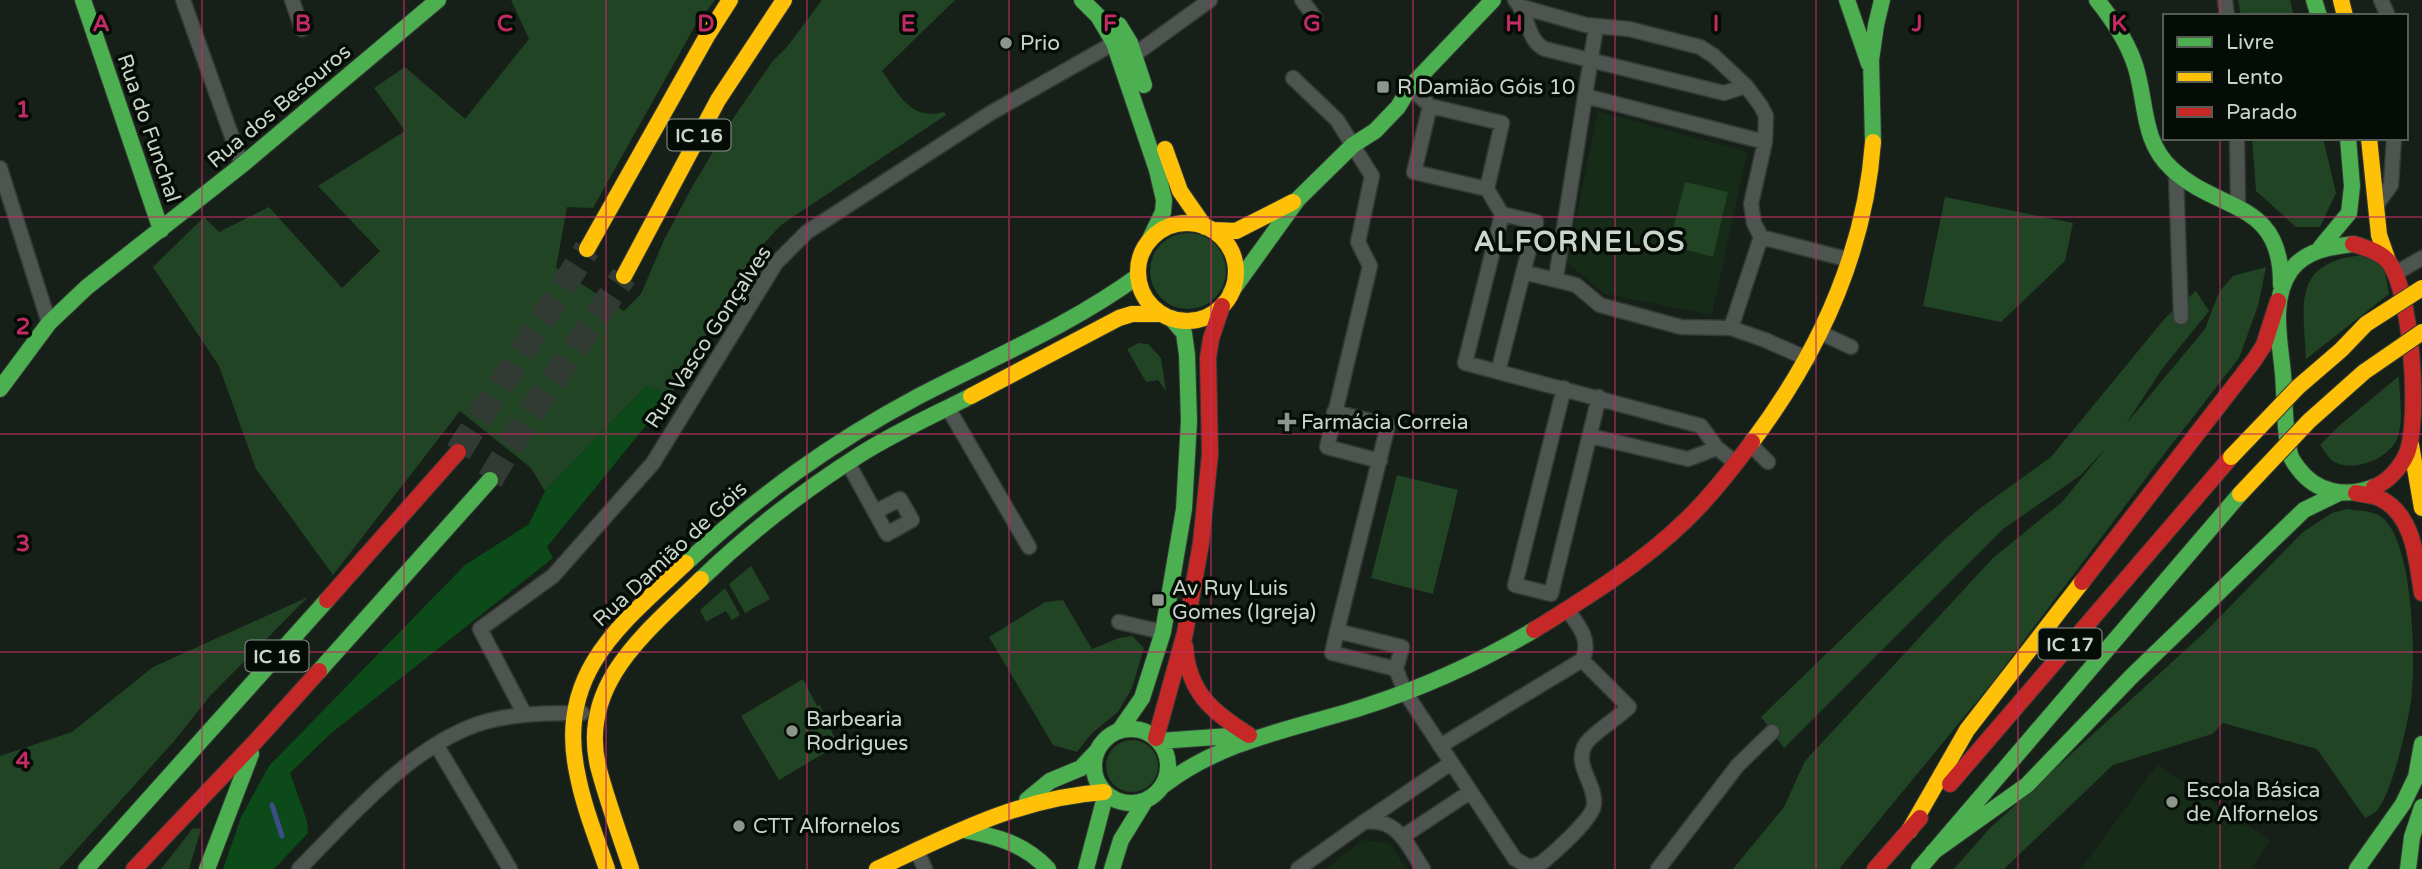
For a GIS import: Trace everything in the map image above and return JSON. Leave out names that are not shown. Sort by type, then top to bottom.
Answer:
[{"type":"main road","name":"Rua do Funchal","points":[[83,0],[161,230]]},
{"type":"main road","name":"Rua dos Besouros","points":[[0,389],[49,323],[87,287],[242,165],[438,0]]},
{"type":"main road","name":"IC 16","points":[[587,250],[730,0]]},
{"type":"main road","name":"IC 16","points":[[624,276],[694,145],[751,48],[783,0]]},
{"type":"main road","points":[[1022,804],[1050,781],[1081,768],[1106,739],[1119,731],[1142,698],[1163,632],[1184,509],[1189,421],[1185,338],[1178,326],[1146,298],[1138,276],[1140,257],[1163,212],[1162,190],[1114,43],[1098,16],[1082,0]]},
{"type":"main road","points":[[1102,0],[1118,22],[1134,55],[1180,194],[1192,212],[1224,239],[1235,265],[1235,279],[1211,339],[1208,358],[1210,439],[1201,543],[1185,633],[1157,739]]},
{"type":"main road","points":[[1166,316],[1196,320],[1210,315],[1227,299],[1298,199],[1353,145],[1366,121],[1389,98],[1410,87],[1493,0]]},
{"type":"main road","points":[[1847,0],[1871,71]]},
{"type":"main road","points":[[1119,731],[1138,730],[1157,739],[1255,735],[1312,723],[1405,692],[1473,663],[1564,612],[1674,531],[1751,445],[1785,397],[1808,359],[1837,298],[1864,205],[1873,148],[1871,71],[1876,24],[1882,0]]},
{"type":"main road","points":[[2097,0],[2117,24],[2137,73],[2146,128],[2158,153],[2176,174],[2202,190],[2238,204],[2271,233],[2317,249],[2353,244],[2374,251],[2392,267]]},
{"type":"main road","points":[[1909,831],[1967,730],[2255,359],[2264,345],[2290,270],[2302,258],[2317,249],[2349,214],[2352,186],[2348,140]]},
{"type":"main road","points":[[2370,140],[2379,235],[2404,298],[2411,443],[2422,508]]},
{"type":"main road","points":[[1149,241],[1160,231],[1175,224],[1190,223],[1209,229],[1236,231],[1298,199]]},
{"type":"main road","points":[[2271,233],[2280,258],[2279,337],[2290,456],[2297,470],[2308,481],[2328,491],[2356,493],[2380,499],[2401,517],[2411,541],[2422,593]]},
{"type":"main road","name":"Rua Damião de Góis","points":[[607,869],[575,763],[572,734],[573,713],[580,690],[594,661],[617,628],[725,527],[804,465],[853,433],[1105,300],[1138,276]]},
{"type":"main road","name":"IC 17","points":[[1875,869],[2231,457],[2298,387],[2366,324],[2422,288]]},
{"type":"main road","name":"Rua Damião de Góis","points":[[631,869],[598,765],[597,712],[611,677],[633,646],[652,626],[729,553],[788,503],[864,452],[1119,318],[1132,314],[1166,316]]},
{"type":"main road","name":"IC 17","points":[[1919,869],[2240,494],[2309,421],[2364,372],[2422,332]]},
{"type":"main road","points":[[2356,493],[2379,487],[2388,480],[2402,465],[2411,443]]},
{"type":"main road","name":"IC 16","points":[[91,866],[458,452]]},
{"type":"main road","name":"IC 16","points":[[134,869],[256,742],[490,480]]},
{"type":"main road","points":[[1933,852],[2027,785],[2132,676],[2304,510],[2339,493]]},
{"type":"main road","points":[[1185,633],[1185,654],[1195,688],[1215,713],[1255,735]]},
{"type":"main road","points":[[877,869],[1022,804],[1083,792],[1105,793],[1124,803],[1145,801],[1156,795],[1180,771],[1214,752],[1255,735]]},
{"type":"main road","points":[[1157,739],[1166,751],[1169,762],[1164,785]]},
{"type":"main road","points":[[207,869],[256,742]]},
{"type":"main road","points":[[2357,869],[2403,804],[2416,777],[2422,744]]},
{"type":"main road","points":[[1086,869],[1105,793],[1095,773],[1097,751]]},
{"type":"main road","points":[[1112,869],[1121,840],[1145,801]]},
{"type":"main road","points":[[2408,869],[2412,837],[2422,807]]},
{"type":"main road","points":[[963,831],[984,833],[1017,844],[1033,853],[1048,869]]},
{"type":"street","points":[[183,0],[242,165]]},
{"type":"street","points":[[292,0],[302,29]]},
{"type":"street","points":[[1134,55],[1210,0]]},
{"type":"street","points":[[1302,0],[1315,18]]},
{"type":"street","points":[[1518,4],[1596,27],[1629,29],[1700,47],[1714,56],[1746,86],[1762,106],[1766,116],[1765,142],[1751,204],[1754,223],[1760,237],[1731,328]]},
{"type":"street","points":[[1518,4],[1538,46],[1724,93],[1746,86]]},
{"type":"street","points":[[1556,278],[1596,27]]},
{"type":"street","name":"Rua Vasco Gonçalves","points":[[525,715],[480,629],[553,576],[653,463],[776,264],[807,232],[989,114],[1114,43]]},
{"type":"street","points":[[1293,78],[1337,120],[1372,176],[1358,242],[1370,266],[1327,447],[1380,461]]},
{"type":"street","points":[[1410,87],[1430,106],[1502,123],[1487,189],[1502,214],[1465,363],[1701,426],[1717,447],[1736,463]]},
{"type":"street","points":[[1585,96],[1765,142]]},
{"type":"street","points":[[1430,106],[1414,172],[1487,189]]},
{"type":"street","points":[[2237,140],[2238,204]]},
{"type":"street","points":[[2376,204],[2391,185],[2394,140]]},
{"type":"street","points":[[0,168],[49,323]]},
{"type":"street","points":[[2176,174],[2181,317]]},
{"type":"street","points":[[1498,372],[1536,222],[1502,214]]},
{"type":"street","points":[[1760,237],[1850,260]]},
{"type":"street","points":[[2392,267],[2422,258]]},
{"type":"street","points":[[1523,272],[1576,285],[1601,305],[1681,327],[1731,328],[1808,359]]},
{"type":"street","points":[[1821,333],[1851,347]]},
{"type":"street","points":[[967,371],[978,391]]},
{"type":"street","points":[[1440,746],[1582,660],[1586,653],[1586,642],[1579,626],[1550,594],[1515,585],[1564,388]]},
{"type":"street","points":[[1550,594],[1599,397]]},
{"type":"street","points":[[948,408],[1030,547]]},
{"type":"street","points":[[1334,411],[1388,425],[1332,653],[1396,670]]},
{"type":"street","points":[[853,433],[864,452]]},
{"type":"street","points":[[1590,436],[1688,459],[1717,447]]},
{"type":"street","points":[[1751,445],[1768,462]]},
{"type":"street","points":[[848,463],[875,512]]},
{"type":"street","points":[[1119,622],[1163,632]]},
{"type":"street","points":[[1337,631],[1402,647],[1396,670],[1405,692],[1515,859],[1529,867],[1543,863],[1590,816],[1594,808],[1582,754],[1588,739],[1629,707],[1582,660]]},
{"type":"street","points":[[299,869],[387,781],[459,732],[482,723],[525,715],[597,712]]},
{"type":"street","points":[[1658,869],[1738,765],[1772,732]]},
{"type":"street","points":[[437,746],[510,869]]},
{"type":"street","points":[[1298,869],[1451,763]]},
{"type":"street","points":[[1402,837],[1471,792]]},
{"type":"street","points":[[1364,822],[1385,823],[1402,837],[1423,869]]},
{"type":"street","points":[[917,851],[925,869]]},
{"type":"shaded area","points":[[511,0],[715,0],[695,26],[593,208],[567,207],[556,268],[624,311],[641,294],[664,240],[732,120],[772,62],[787,47],[822,0],[955,0],[882,71],[901,97],[914,109],[932,114],[944,112],[946,115],[781,225],[757,251],[740,276],[753,284],[738,310],[725,303],[670,396],[647,386],[545,491],[531,468],[460,411],[333,575],[256,469],[219,366],[153,267],[204,217],[219,232],[269,207],[342,288],[380,251],[318,186],[405,131],[374,88],[405,67],[465,119],[529,39]]},
{"type":"shaded area","points":[[2238,0],[2290,0],[2294,14],[2241,14]]},
{"type":"shaded area","points":[[1598,111],[1747,152],[1712,315],[1605,294],[1567,263]]},
{"type":"shaded area","points":[[2252,140],[2323,140],[2336,193],[2320,227],[2296,227],[2256,191]]},
{"type":"shaded area","points":[[1685,182],[1728,192],[1713,257],[1669,245]]},
{"type":"shaded area","points":[[1945,197],[2073,223],[2065,261],[2001,322],[1923,306]]},
{"type":"shaded area","points":[[1188,233],[1202,236],[1215,244],[1223,257],[1226,271],[1223,285],[1215,298],[1202,306],[1188,309],[1174,306],[1161,298],[1153,285],[1150,271],[1153,257],[1161,244],[1174,236]]},
{"type":"shaded area","points":[[2363,255],[2384,267],[2389,294],[2306,359],[2304,303],[2313,276],[2324,266],[2340,259]]},
{"type":"shaded area","points":[[2266,267],[2258,306],[2239,358],[1992,683],[1839,869],[1733,869],[1784,807],[1805,761],[1993,558],[2062,502],[2106,448],[2081,475],[2003,529],[1784,748],[1761,717],[1945,539],[1979,509],[2051,457],[2166,317],[2196,291],[2209,311],[2162,369],[2126,424],[2205,329],[2219,292],[2233,276]]},
{"type":"shaded area","points":[[1139,343],[1148,344],[1161,358],[1166,391],[1158,380],[1146,382],[1127,349]]},
{"type":"shaded area","points":[[2399,376],[2400,426],[2399,434],[2391,448],[2377,459],[2359,465],[2342,465],[2332,461],[2320,445]]},
{"type":"shaded area","points":[[1397,475],[1458,490],[1433,594],[1371,578]]},
{"type":"shaded area","points":[[2347,509],[2379,515],[2393,532],[2407,578],[2413,633],[2413,683],[2403,741],[2384,800],[2377,810],[2365,818],[2317,749],[2223,723],[2212,734],[2113,765],[2004,869],[1954,869],[1990,828],[2205,632],[2303,532],[2332,513]]},
{"type":"shaded area","points":[[751,566],[770,599],[745,613],[729,584]]},
{"type":"shaded area","points":[[725,588],[740,615],[732,620],[726,611],[706,622],[700,610]]},
{"type":"shaded area","points":[[308,597],[210,696],[175,740],[59,869],[0,869],[0,756],[72,732],[153,667]]},
{"type":"shaded area","points":[[1063,600],[1092,649],[1119,638],[1132,636],[1144,648],[1132,688],[1118,712],[1091,734],[1077,752],[1053,745],[989,637],[1045,602]]},
{"type":"shaded area","points":[[803,679],[817,706],[820,705],[838,745],[779,780],[741,716]]},
{"type":"shaded area","points":[[1132,740],[1142,742],[1150,748],[1156,756],[1156,776],[1150,784],[1142,790],[1132,792],[1122,790],[1114,784],[1108,776],[1106,766],[1108,756],[1114,748],[1122,742]]},
{"type":"shaded area","name":"Escola Básica de Alfornelos","points":[[2157,765],[2270,840],[2251,869],[2081,869]]},
{"type":"shaded area","points":[[193,828],[201,829],[189,869],[161,869]]},
{"type":"shaded area","points":[[1363,840],[1390,843],[1406,869],[1325,869]]},
{"type":"green space","points":[[647,386],[670,396],[547,547],[553,558],[330,734],[290,773],[307,821],[308,833],[274,869],[223,869],[241,817],[269,766],[465,565],[529,524],[545,491]]},
{"type":"waterway","points":[[272,805],[282,836]]},
{"type":"tunnel","points":[[458,452],[587,249]]},
{"type":"tunnel","points":[[490,480],[524,423],[624,276]]},
{"type":"traffic: fast","points":[[83,0],[161,230]]},
{"type":"traffic: fast","points":[[0,389],[49,323],[87,287],[242,165],[438,0]]},
{"type":"traffic: fast","points":[[1082,0],[1098,16],[1114,43],[1157,170],[1164,200],[1163,212],[1150,239]]},
{"type":"traffic: fast","points":[[1231,292],[1298,199],[1353,145],[1375,131],[1398,107],[1410,87],[1493,0]]},
{"type":"traffic: fast","points":[[1847,0],[1869,64]]},
{"type":"traffic: fast","points":[[1873,142],[1871,60],[1882,0]]},
{"type":"traffic: fast","points":[[2097,0],[2109,15],[2132,56],[2146,120],[2162,158],[2190,183],[2244,211],[2259,222],[2271,237],[2279,257],[2281,285]]},
{"type":"traffic: fast","points":[[2314,0],[2318,14]]},
{"type":"traffic: fast","points":[[1119,25],[1130,43],[1144,85]]},
{"type":"traffic: fast","points":[[2320,248],[2349,213],[2352,186],[2348,140]]},
{"type":"traffic: fast","points":[[2353,244],[2327,248],[2304,258],[2291,270],[2280,294],[2278,321],[2286,426],[2291,458],[2314,483],[2332,491],[2342,492],[2374,487]]},
{"type":"traffic: fast","points":[[686,563],[769,493],[856,432],[919,396],[1059,325],[1138,276]]},
{"type":"traffic: fast","points":[[1119,731],[1142,698],[1163,632],[1184,509],[1189,421],[1187,355],[1184,333],[1171,318]]},
{"type":"traffic: fast","points":[[701,579],[758,528],[840,468],[888,438],[971,396]]},
{"type":"traffic: fast","points":[[319,671],[490,480]]},
{"type":"traffic: fast","points":[[1933,852],[2027,785],[2132,676],[2304,510],[2339,493]]},
{"type":"traffic: fast","points":[[1919,869],[2240,494]]},
{"type":"traffic: fast","points":[[86,869],[327,600]]},
{"type":"traffic: fast","points":[[1164,785],[1186,770],[1234,746],[1407,691],[1472,663],[1534,630]]},
{"type":"traffic: fast","points":[[1131,729],[1152,735],[1162,745],[1168,766],[1162,787],[1152,797],[1131,803],[1110,797],[1100,787],[1094,766],[1100,745],[1110,735],[1131,729]]},
{"type":"traffic: fast","points":[[1159,741],[1244,735]]},
{"type":"traffic: fast","points":[[2357,869],[2403,804],[2416,777],[2422,744]]},
{"type":"traffic: fast","points":[[1027,800],[1050,781],[1081,768],[1097,751]]},
{"type":"traffic: fast","points":[[207,869],[251,754]]},
{"type":"traffic: fast","points":[[1086,869],[1106,793]]},
{"type":"traffic: fast","points":[[1112,869],[1121,840],[1145,801]]},
{"type":"traffic: fast","points":[[2408,869],[2412,837],[2422,807]]},
{"type":"traffic: fast","points":[[963,830],[1020,847],[1048,869]]},
{"type":"traffic: slow","points":[[587,249],[730,0]]},
{"type":"traffic: slow","points":[[624,276],[718,100],[784,0]]},
{"type":"traffic: slow","points":[[2341,0],[2344,14]]},
{"type":"traffic: slow","points":[[2369,140],[2379,235],[2388,261]]},
{"type":"traffic: slow","points":[[1752,442],[1798,374],[1834,301],[1860,223],[1873,142]]},
{"type":"traffic: slow","points":[[1165,149],[1180,191],[1205,227]]},
{"type":"traffic: slow","points":[[1213,230],[1236,231],[1293,202]]},
{"type":"traffic: slow","points":[[1187,223],[1206,227],[1221,238],[1232,253],[1236,272],[1232,291],[1221,306],[1206,317],[1187,321],[1168,317],[1153,306],[1142,291],[1138,272],[1142,253],[1153,238],[1168,227],[1187,223]]},
{"type":"traffic: slow","points":[[2231,457],[2298,387],[2366,324],[2422,288]]},
{"type":"traffic: slow","points":[[971,396],[1119,318],[1132,314],[1162,314]]},
{"type":"traffic: slow","points":[[2240,494],[2309,421],[2364,372],[2422,332]]},
{"type":"traffic: slow","points":[[2411,445],[2422,508]]},
{"type":"traffic: slow","points":[[607,869],[586,809],[577,772],[573,737],[576,706],[585,678],[599,653],[639,607],[686,563]]},
{"type":"traffic: slow","points":[[631,869],[598,766],[595,736],[599,709],[608,684],[622,661],[660,618],[701,579]]},
{"type":"traffic: slow","points":[[1909,831],[1967,730],[2082,582]]},
{"type":"traffic: slow","points":[[877,869],[959,831],[1015,810],[1043,802],[1104,792]]},
{"type":"traffic: jam","points":[[2353,244],[2383,257],[2396,275],[2408,324],[2411,354],[2413,413],[2407,453],[2394,473],[2374,487]]},
{"type":"traffic: jam","points":[[2082,582],[2255,359],[2264,345],[2278,301]]},
{"type":"traffic: jam","points":[[1156,738],[1185,633],[1201,543],[1210,454],[1208,358],[1222,306]]},
{"type":"traffic: jam","points":[[1534,630],[1613,579],[1669,536],[1712,492],[1752,442]]},
{"type":"traffic: jam","points":[[327,600],[458,452]]},
{"type":"traffic: jam","points":[[1950,784],[2231,457]]},
{"type":"traffic: jam","points":[[2356,493],[2380,498],[2401,517],[2412,541],[2422,593]]},
{"type":"traffic: jam","points":[[1185,646],[1191,676],[1204,699],[1224,718],[1249,735]]},
{"type":"traffic: jam","points":[[134,869],[319,671]]},
{"type":"traffic: jam","points":[[1875,869],[1920,818]]},
{"type":"place","name":"Prio","points":[[1006,43]]},
{"type":"place","name":"R Damião Góis 10","points":[[1383,87]]},
{"type":"place","name":"Farmácia Correia","points":[[1287,422]]},
{"type":"place","name":"Av Ruy Luis Gomes (Igreja)","points":[[1158,600]]},
{"type":"place","name":"Barbearia Rodrigues","points":[[792,731]]},
{"type":"place","name":"Escola Básica de Alfornelos","points":[[2172,802]]},
{"type":"place","name":"CTT Alfornelos","points":[[739,826]]},
{"type":"district","name":"ALFORNELOS","points":[[1580,241]]}]
